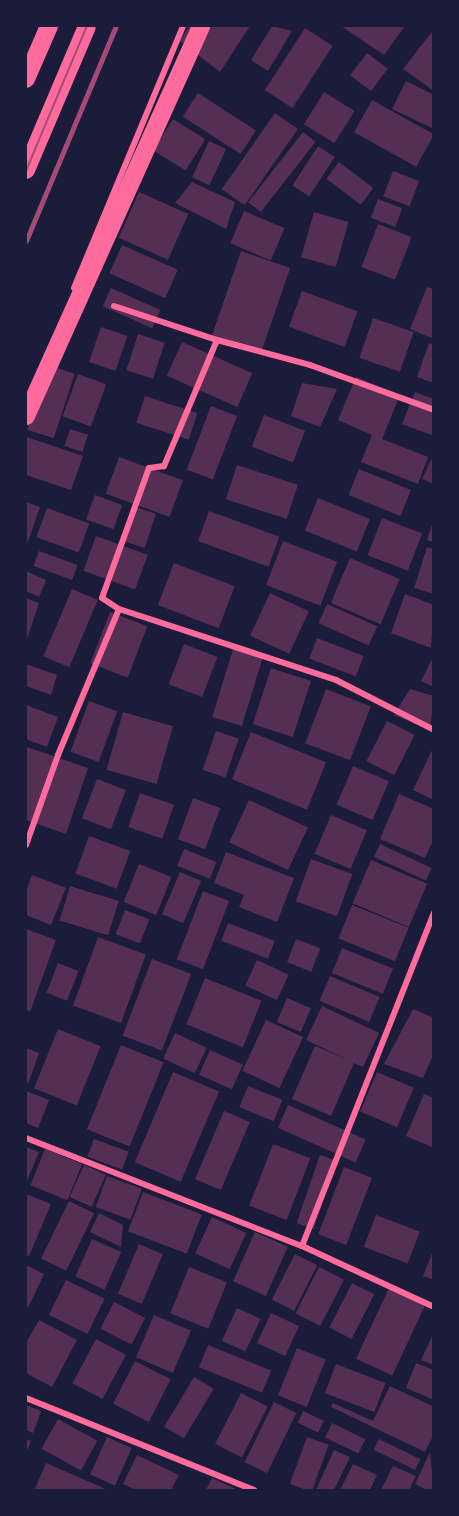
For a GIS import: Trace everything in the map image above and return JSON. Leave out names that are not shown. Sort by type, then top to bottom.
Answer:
[{"type":"highway","points":[[26,79],[49,26]]},
{"type":"highway","points":[[26,170],[87,26]]},
{"type":"highway","points":[[26,416],[201,26]]},
{"type":"street","points":[[26,63],[41,26]]},
{"type":"street","points":[[26,404],[183,26]]},
{"type":"street","points":[[114,306],[217,340],[310,365],[434,410]]},
{"type":"street","points":[[217,340],[164,466],[149,468],[102,598],[119,609],[336,680],[434,730]]},
{"type":"street","points":[[26,845],[58,755],[119,609]]},
{"type":"street","points":[[302,1246],[434,913]]},
{"type":"street","points":[[26,1138],[302,1246],[434,1307]]},
{"type":"street","points":[[26,1398],[254,1491]]},
{"type":"building","points":[[189,26],[250,26],[220,72],[180,41]]},
{"type":"building","points":[[272,26],[292,31],[268,71],[251,60]]},
{"type":"building","points":[[341,26],[405,26],[384,55]]},
{"type":"building","points":[[305,28],[333,46],[292,108],[265,90]]},
{"type":"building","points":[[434,29],[434,91],[403,69]]},
{"type":"building","points":[[367,53],[388,69],[371,91],[350,75]]},
{"type":"building","points":[[406,81],[434,95],[434,129],[392,109]]},
{"type":"building","points":[[324,92],[355,111],[334,143],[304,124]]},
{"type":"building","points":[[198,93],[256,131],[241,154],[183,116]]},
{"type":"building","points":[[372,100],[434,134],[416,167],[354,132]]},
{"type":"building","points":[[275,113],[298,129],[245,205],[222,189]]},
{"type":"building","points":[[173,119],[205,139],[186,171],[153,150]]},
{"type":"building","points":[[303,132],[316,142],[261,212],[248,202]]},
{"type":"building","points":[[209,141],[226,149],[209,185],[192,177]]},
{"type":"building","points":[[318,146],[335,157],[309,196],[292,185]]},
{"type":"building","points":[[339,162],[373,188],[361,205],[326,179]]},
{"type":"building","points":[[393,171],[419,181],[409,206],[383,196]]},
{"type":"building","points":[[192,182],[235,202],[226,229],[175,203]]},
{"type":"building","points":[[139,192],[188,214],[168,260],[119,238]]},
{"type":"building","points":[[378,199],[402,208],[395,227],[371,218]]},
{"type":"building","points":[[244,211],[285,228],[271,260],[230,243]]},
{"type":"building","points":[[314,212],[349,222],[336,267],[301,257]]},
{"type":"building","points":[[378,224],[412,237],[395,280],[362,267]]},
{"type":"building","points":[[122,245],[178,270],[165,298],[109,273]]},
{"type":"building","points":[[241,251],[290,268],[261,354],[211,337]]},
{"type":"building","points":[[427,287],[434,289],[434,339],[410,329]]},
{"type":"building","points":[[111,288],[160,310],[152,328],[103,306]]},
{"type":"building","points":[[302,291],[357,311],[344,347],[289,327]]},
{"type":"building","points":[[373,318],[414,332],[400,372],[359,358]]},
{"type":"building","points":[[101,327],[127,336],[115,371],[89,362]]},
{"type":"building","points":[[138,334],[165,343],[153,379],[126,370]]},
{"type":"building","points":[[182,342],[252,373],[237,407],[167,376]]},
{"type":"building","points":[[429,343],[434,345],[434,383],[417,377]]},
{"type":"building","points":[[48,365],[75,374],[54,438],[27,430]]},
{"type":"building","points":[[78,374],[106,384],[91,427],[63,416]]},
{"type":"building","points":[[356,377],[400,395],[382,439],[428,457],[418,484],[361,462],[372,435],[338,420]]},
{"type":"building","points":[[302,383],[337,389],[320,427],[291,416]]},
{"type":"building","points":[[415,392],[434,399],[434,436],[402,424]]},
{"type":"building","points":[[145,396],[197,413],[189,440],[136,423]]},
{"type":"building","points":[[211,406],[237,416],[213,480],[187,469]]},
{"type":"building","points":[[264,415],[305,431],[293,463],[252,447]]},
{"type":"building","points":[[70,429],[88,435],[83,452],[64,446]]},
{"type":"building","points":[[27,437],[83,456],[71,490],[26,475]]},
{"type":"building","points":[[434,454],[434,484],[422,479]]},
{"type":"building","points":[[119,457],[183,480],[170,517],[106,494]]},
{"type":"building","points":[[237,465],[298,485],[287,519],[226,499]]},
{"type":"building","points":[[359,469],[411,490],[400,516],[349,495]]},
{"type":"building","points":[[95,495],[122,505],[113,529],[86,519]]},
{"type":"building","points":[[318,498],[370,519],[357,551],[305,530]]},
{"type":"building","points":[[26,502],[40,507],[26,547]]},
{"type":"building","points":[[132,506],[156,514],[145,548],[121,540]]},
{"type":"building","points":[[47,508],[89,523],[79,553],[36,537]]},
{"type":"building","points":[[209,511],[279,537],[269,567],[198,541]]},
{"type":"building","points":[[382,518],[422,533],[408,571],[368,555]]},
{"type":"building","points":[[434,521],[434,542],[427,540]]},
{"type":"building","points":[[96,536],[148,555],[135,590],[83,571]]},
{"type":"building","points":[[283,541],[337,562],[320,606],[266,585]]},
{"type":"building","points":[[427,547],[434,549],[434,594],[414,588]]},
{"type":"building","points":[[39,551],[78,565],[72,580],[34,566]]},
{"type":"building","points":[[350,558],[400,579],[381,624],[331,603]]},
{"type":"building","points":[[174,563],[235,586],[219,628],[158,605]]},
{"type":"building","points":[[26,571],[46,580],[39,597],[26,591]]},
{"type":"building","points":[[72,589],[98,600],[69,667],[43,656]]},
{"type":"building","points":[[270,593],[309,611],[289,654],[250,636]]},
{"type":"building","points":[[405,594],[434,605],[431,648],[391,633]]},
{"type":"building","points":[[26,598],[39,603],[26,642]]},
{"type":"building","points":[[327,604],[377,626],[369,646],[318,623]]},
{"type":"building","points":[[110,612],[147,626],[128,678],[90,663]]},
{"type":"building","points":[[317,638],[364,656],[356,676],[309,659]]},
{"type":"building","points":[[184,644],[218,657],[202,697],[169,684]]},
{"type":"building","points":[[233,649],[263,658],[242,726],[212,717]]},
{"type":"building","points":[[434,655],[434,687],[421,681]]},
{"type":"building","points":[[26,664],[57,675],[51,695],[26,686]]},
{"type":"building","points":[[271,668],[311,681],[293,737],[253,724]]},
{"type":"building","points":[[326,689],[371,706],[350,760],[305,743]]},
{"type":"building","points":[[410,689],[434,696],[430,730],[394,715]]},
{"type":"building","points":[[89,701],[117,711],[99,762],[71,752]]},
{"type":"building","points":[[26,705],[58,717],[47,747],[26,739]]},
{"type":"building","points":[[123,712],[173,726],[156,784],[106,770]]},
{"type":"building","points":[[387,721],[415,735],[394,775],[367,761]]},
{"type":"building","points":[[216,731],[239,739],[225,778],[203,770]]},
{"type":"building","points":[[251,732],[326,762],[307,810],[232,779]]},
{"type":"building","points":[[434,746],[434,800],[413,790]]},
{"type":"building","points":[[27,747],[88,768],[66,834],[26,820]]},
{"type":"building","points":[[353,766],[389,781],[372,820],[337,805]]},
{"type":"building","points":[[97,779],[126,790],[111,829],[82,818]]},
{"type":"building","points":[[140,793],[174,805],[162,839],[128,827]]},
{"type":"building","points":[[399,794],[434,809],[434,838],[425,858],[380,839]]},
{"type":"building","points":[[193,798],[220,808],[205,849],[178,839]]},
{"type":"building","points":[[249,800],[308,827],[288,870],[229,843]]},
{"type":"building","points":[[331,815],[367,830],[350,869],[315,854]]},
{"type":"building","points":[[89,836],[130,851],[117,889],[75,874]]},
{"type":"building","points":[[380,844],[432,868],[426,881],[374,857]]},
{"type":"building","points":[[184,849],[216,862],[210,879],[177,866]]},
{"type":"building","points":[[226,852],[294,878],[277,922],[239,907],[244,895],[214,883]]},
{"type":"building","points":[[311,859],[352,874],[337,916],[296,901]]},
{"type":"building","points":[[371,860],[427,884],[409,927],[353,903]]},
{"type":"building","points":[[139,864],[171,877],[156,915],[124,902]]},
{"type":"building","points":[[180,872],[201,881],[183,923],[162,914]]},
{"type":"building","points":[[32,875],[66,888],[51,925],[26,915],[26,892]]},
{"type":"building","points":[[70,886],[119,901],[108,935],[59,920]]},
{"type":"building","points":[[203,891],[229,901],[203,969],[177,959]]},
{"type":"building","points":[[352,905],[409,928],[395,961],[339,938]]},
{"type":"building","points":[[125,910],[149,919],[140,944],[116,934]]},
{"type":"building","points":[[228,923],[275,941],[268,959],[221,941]]},
{"type":"building","points":[[26,929],[56,940],[30,1012],[26,1010]]},
{"type":"building","points":[[98,937],[146,954],[121,1023],[73,1006]]},
{"type":"building","points":[[296,939],[320,948],[311,972],[287,962]]},
{"type":"building","points":[[342,948],[393,969],[383,994],[332,973]]},
{"type":"building","points":[[152,959],[191,974],[162,1051],[123,1036]]},
{"type":"building","points":[[257,960],[289,975],[277,1000],[245,985]]},
{"type":"building","points":[[58,963],[79,971],[67,1001],[47,993]]},
{"type":"building","points":[[330,976],[380,997],[369,1022],[319,1001]]},
{"type":"building","points":[[205,978],[262,1001],[243,1047],[186,1024]]},
{"type":"building","points":[[287,998],[311,1008],[301,1032],[277,1022]]},
{"type":"building","points":[[322,1006],[379,1033],[363,1067],[354,1063],[331,1116],[292,1099],[315,1046],[349,1060],[306,1040]]},
{"type":"building","points":[[413,1009],[434,1018],[434,1053],[423,1078],[384,1064]]},
{"type":"building","points":[[266,1020],[303,1037],[279,1088],[242,1071]]},
{"type":"building","points":[[58,1029],[101,1046],[77,1106],[34,1088]]},
{"type":"building","points":[[175,1033],[207,1048],[195,1073],[163,1058]]},
{"type":"building","points":[[121,1045],[164,1062],[130,1147],[87,1129]]},
{"type":"building","points":[[26,1048],[39,1053],[28,1084],[26,1083]]},
{"type":"building","points":[[210,1050],[243,1065],[232,1089],[199,1075]]},
{"type":"building","points":[[173,1072],[219,1092],[181,1182],[135,1162]]},
{"type":"building","points":[[377,1072],[414,1088],[397,1127],[360,1112]]},
{"type":"building","points":[[248,1086],[282,1100],[274,1121],[239,1107]]},
{"type":"building","points":[[26,1091],[49,1100],[38,1128],[26,1123]]},
{"type":"building","points":[[424,1094],[434,1098],[434,1148],[406,1136]]},
{"type":"building","points":[[288,1105],[366,1140],[355,1162],[278,1128]]},
{"type":"building","points":[[224,1111],[250,1122],[221,1190],[195,1179]]},
{"type":"building","points":[[94,1139],[129,1152],[122,1170],[88,1157]]},
{"type":"building","points":[[273,1144],[310,1158],[287,1220],[249,1206]]},
{"type":"building","points":[[26,1147],[39,1152],[26,1183]]},
{"type":"building","points":[[45,1149],[82,1164],[67,1200],[30,1185]]},
{"type":"building","points":[[320,1155],[337,1161],[314,1229],[297,1223]]},
{"type":"building","points":[[84,1165],[106,1175],[92,1207],[70,1197]]},
{"type":"building","points":[[344,1167],[372,1178],[346,1245],[318,1234]]},
{"type":"building","points":[[107,1176],[142,1189],[130,1220],[96,1207]]},
{"type":"building","points":[[143,1192],[202,1215],[187,1254],[128,1231]]},
{"type":"building","points":[[26,1194],[51,1204],[29,1256],[26,1255]]},
{"type":"building","points":[[69,1201],[94,1213],[66,1271],[41,1259]]},
{"type":"building","points":[[99,1213],[123,1225],[121,1247],[90,1232]]},
{"type":"building","points":[[376,1215],[420,1232],[408,1264],[364,1247]]},
{"type":"building","points":[[212,1217],[246,1233],[230,1269],[195,1253]]},
{"type":"building","points":[[255,1232],[288,1247],[266,1296],[233,1281]]},
{"type":"building","points":[[92,1239],[121,1252],[105,1289],[75,1276]]},
{"type":"building","points":[[139,1244],[163,1254],[142,1304],[118,1294]]},
{"type":"building","points":[[434,1251],[434,1280],[423,1276]]},
{"type":"building","points":[[295,1254],[317,1265],[294,1311],[272,1299]]},
{"type":"building","points":[[26,1265],[44,1274],[28,1308],[26,1307]]},
{"type":"building","points":[[189,1267],[227,1282],[208,1329],[170,1313]]},
{"type":"building","points":[[319,1267],[344,1280],[320,1326],[295,1313]]},
{"type":"building","points":[[66,1280],[105,1299],[88,1334],[49,1315]]},
{"type":"building","points":[[352,1283],[374,1294],[352,1339],[329,1328]]},
{"type":"building","points":[[389,1288],[425,1305],[392,1376],[356,1359]]},
{"type":"building","points":[[114,1302],[145,1318],[132,1345],[100,1329]]},
{"type":"building","points":[[237,1308],[261,1319],[245,1352],[222,1341]]},
{"type":"building","points":[[271,1313],[299,1326],[285,1356],[257,1343]]},
{"type":"building","points":[[154,1315],[191,1331],[173,1373],[136,1357]]},
{"type":"building","points":[[39,1320],[77,1340],[52,1387],[26,1373],[26,1343]]},
{"type":"building","points":[[434,1332],[434,1365],[421,1360]]},
{"type":"building","points":[[96,1339],[126,1355],[103,1399],[73,1383]]},
{"type":"building","points":[[208,1345],[271,1370],[262,1393],[199,1367]]},
{"type":"building","points":[[297,1348],[326,1360],[307,1407],[278,1395]]},
{"type":"building","points":[[135,1361],[171,1379],[149,1422],[113,1404]]},
{"type":"building","points":[[416,1363],[434,1370],[434,1400],[406,1388]]},
{"type":"building","points":[[336,1364],[385,1383],[374,1412],[325,1393]]},
{"type":"building","points":[[194,1377],[214,1389],[184,1439],[164,1427]]},
{"type":"building","points":[[390,1386],[434,1407],[434,1434],[425,1452],[331,1407],[333,1403],[373,1421]]},
{"type":"building","points":[[241,1393],[268,1407],[242,1457],[215,1444]]},
{"type":"building","points":[[274,1402],[296,1413],[267,1473],[245,1462]]},
{"type":"building","points":[[26,1405],[41,1411],[33,1433],[26,1430]]},
{"type":"building","points":[[303,1411],[324,1421],[318,1433],[298,1423]]},
{"type":"building","points":[[58,1419],[97,1441],[81,1471],[42,1449]]},
{"type":"building","points":[[332,1423],[365,1439],[358,1454],[325,1437]]},
{"type":"building","points":[[107,1437],[132,1448],[115,1485],[90,1474]]},
{"type":"building","points":[[307,1437],[329,1445],[312,1490],[290,1484]]},
{"type":"building","points":[[26,1439],[31,1441],[26,1453]]},
{"type":"building","points":[[379,1439],[420,1459],[415,1470],[374,1450]]},
{"type":"building","points":[[334,1450],[350,1457],[334,1490],[316,1490]]},
{"type":"building","points":[[430,1452],[434,1490],[427,1490],[415,1484]]},
{"type":"building","points":[[137,1455],[179,1475],[171,1490],[136,1490],[123,1484]]},
{"type":"building","points":[[46,1463],[108,1490],[35,1489]]},
{"type":"building","points":[[353,1464],[377,1475],[370,1490],[340,1490]]},
{"type":"building","points":[[393,1466],[416,1476],[409,1490],[381,1490]]},
{"type":"building","points":[[212,1478],[238,1490],[206,1490]]},
{"type":"tram line","points":[[26,171],[87,26]]},
{"type":"railway","points":[[26,241],[116,26]]}]
